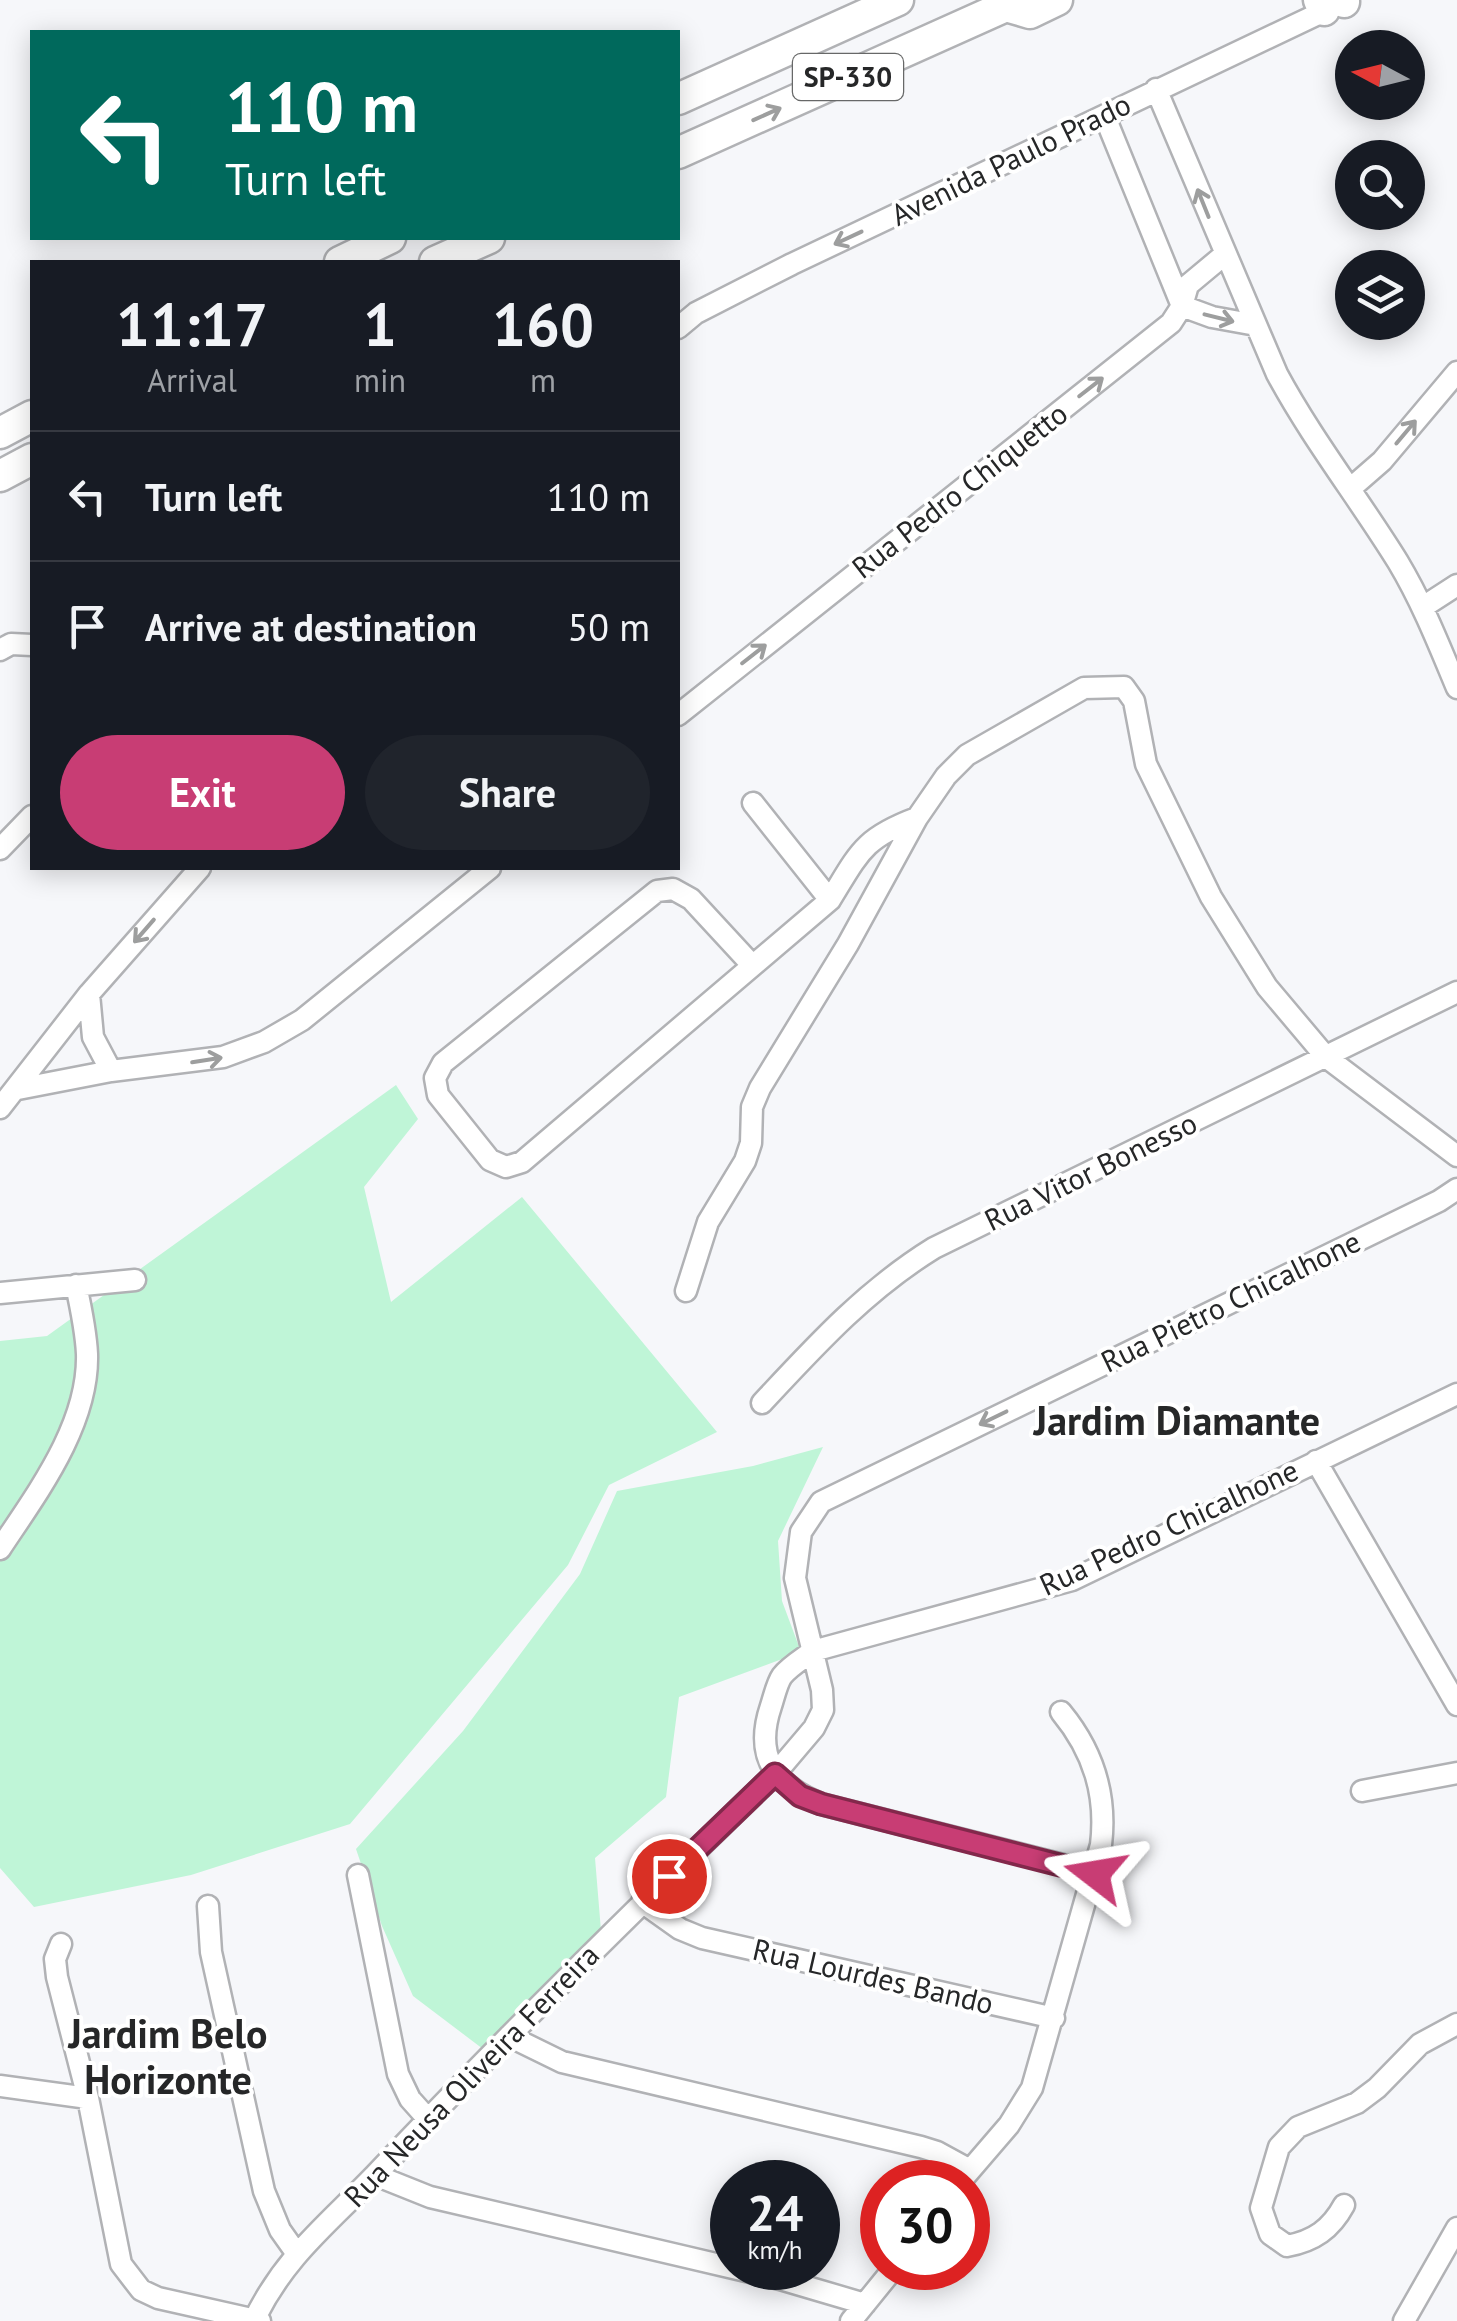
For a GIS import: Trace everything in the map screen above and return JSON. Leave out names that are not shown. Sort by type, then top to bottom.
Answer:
[{"type":"highway","name":"SP-330","points":[[680,97],[898,0]]},
{"type":"highway","points":[[1012,3],[1030,13],[1057,0]]},
{"type":"highway","name":"SP-330","points":[[680,153],[1012,3]]},
{"type":"highway","points":[[344,260],[386,240]]},
{"type":"highway","points":[[440,260],[485,240]]},
{"type":"highway","points":[[0,432],[30,417]]},
{"type":"highway","points":[[0,476],[30,461]]},
{"type":"street","name":"Avenida Paulo Prado","points":[[680,326],[696,313],[792,264],[1336,2]]},
{"type":"street","points":[[1156,89],[1224,255],[1294,406],[1351,488],[1422,607],[1457,688]]},
{"type":"street","points":[[1104,117],[1182,306],[1212,317],[1256,324]]},
{"type":"street","name":"Rua Pedro Chiquetto","points":[[680,712],[1171,323],[1182,306],[1188,285],[1224,255]]},
{"type":"street","points":[[1351,488],[1382,461],[1457,372]]},
{"type":"street","points":[[1422,607],[1457,585]]},
{"type":"street","points":[[0,650],[11,644],[30,645]]},
{"type":"street","points":[[686,1291],[708,1222],[752,1144],[752,1107],[760,1088],[848,944],[917,818],[946,776],[967,755],[1084,688],[1124,687],[1134,701],[1146,764],[1210,897],[1268,987],[1326,1057],[1457,1156]]},
{"type":"street","points":[[754,803],[830,900]]},
{"type":"street","points":[[0,848],[30,818]]},
{"type":"street","points":[[752,966],[691,899],[673,890],[657,890],[443,1064],[436,1078],[438,1095],[490,1160],[506,1166],[522,1162],[830,900],[860,850],[882,831],[917,818]]},
{"type":"street","points":[[0,1108],[89,994],[198,870]]},
{"type":"street","points":[[18,1089],[110,1071],[224,1057],[264,1042],[302,1020],[488,870]]},
{"type":"street","name":"Rua Vitor Bonesso","points":[[762,1403],[849,1310],[918,1258],[1457,992]]},
{"type":"street","points":[[89,994],[93,1038],[110,1071]]},
{"type":"street","points":[[50,1042],[50,1070],[60,1080]]},
{"type":"street","name":"Rua Pietro Chicalhone","points":[[813,1650],[795,1567],[802,1532],[821,1502],[1457,1189]]},
{"type":"street","points":[[0,1293],[135,1280]]},
{"type":"street","points":[[0,1550],[58,1458],[80,1401],[87,1356],[76,1286]]},
{"type":"street","name":"Rua Pedro Chicalhone","points":[[813,1650],[1072,1580],[1457,1394]]},
{"type":"street","points":[[1316,1460],[1457,1704]]},
{"type":"street","points":[[813,1650],[781,1677],[768,1714],[763,1748],[775,1774],[800,1796],[1095,1874]]},
{"type":"street","name":"Rua Neusa Oliveira Ferreira","points":[[257,2320],[270,2288],[297,2254],[426,2118],[775,1774],[808,1736],[822,1710],[813,1650]]},
{"type":"street","points":[[979,2160],[1009,2125],[1032,2088],[1095,1874],[1104,1824],[1100,1786],[1088,1750],[1061,1712]]},
{"type":"street","points":[[1362,1792],[1457,1773]]},
{"type":"street","points":[[358,1875],[398,2074],[410,2099],[426,2118]]},
{"type":"street","name":"Rua Lourdes Bando","points":[[642,1902],[680,1930],[702,1938],[1054,2018]]},
{"type":"street","points":[[208,1906],[211,1952],[264,2191],[280,2230],[297,2254]]},
{"type":"street","points":[[61,1944],[55,1959],[57,1978],[88,2098],[121,2264],[141,2290],[158,2298],[257,2320]]},
{"type":"street","points":[[1344,2206],[1334,2224],[1308,2242],[1287,2246],[1270,2234],[1260,2208],[1279,2147],[1298,2127],[1357,2103],[1420,2044],[1457,2024]]},
{"type":"street","points":[[509,2036],[562,2062],[921,2147],[946,2160]]},
{"type":"street","points":[[0,2086],[88,2098]]},
{"type":"street","points":[[376,2174],[430,2197],[780,2279],[865,2304]]},
{"type":"street","points":[[1404,2321],[1457,2228]]},
{"type":"street","points":[[851,2321],[876,2290]]},
{"type":"green space","points":[[396,1085],[418,1119],[364,1187],[391,1302],[522,1197],[717,1432],[609,1485],[568,1565],[350,1824],[191,1875],[34,1907],[0,1868],[0,1341],[47,1336]]},
{"type":"green space","points":[[823,1447],[778,1541],[782,1601],[801,1652],[679,1697],[666,1797],[595,1858],[602,1943],[483,2049],[413,1996],[382,1926],[356,1849],[463,1731],[580,1574],[617,1491],[753,1466]]},
{"type":"district","name":"Jardim Diamante","points":[[1177,1421]]},
{"type":"district","name":"Jardim Belo Horizonte","points":[[168,2057]]},
{"type":"route","points":[[669,1876],[775,1774],[800,1796],[821,1804],[1095,1874]]}]
